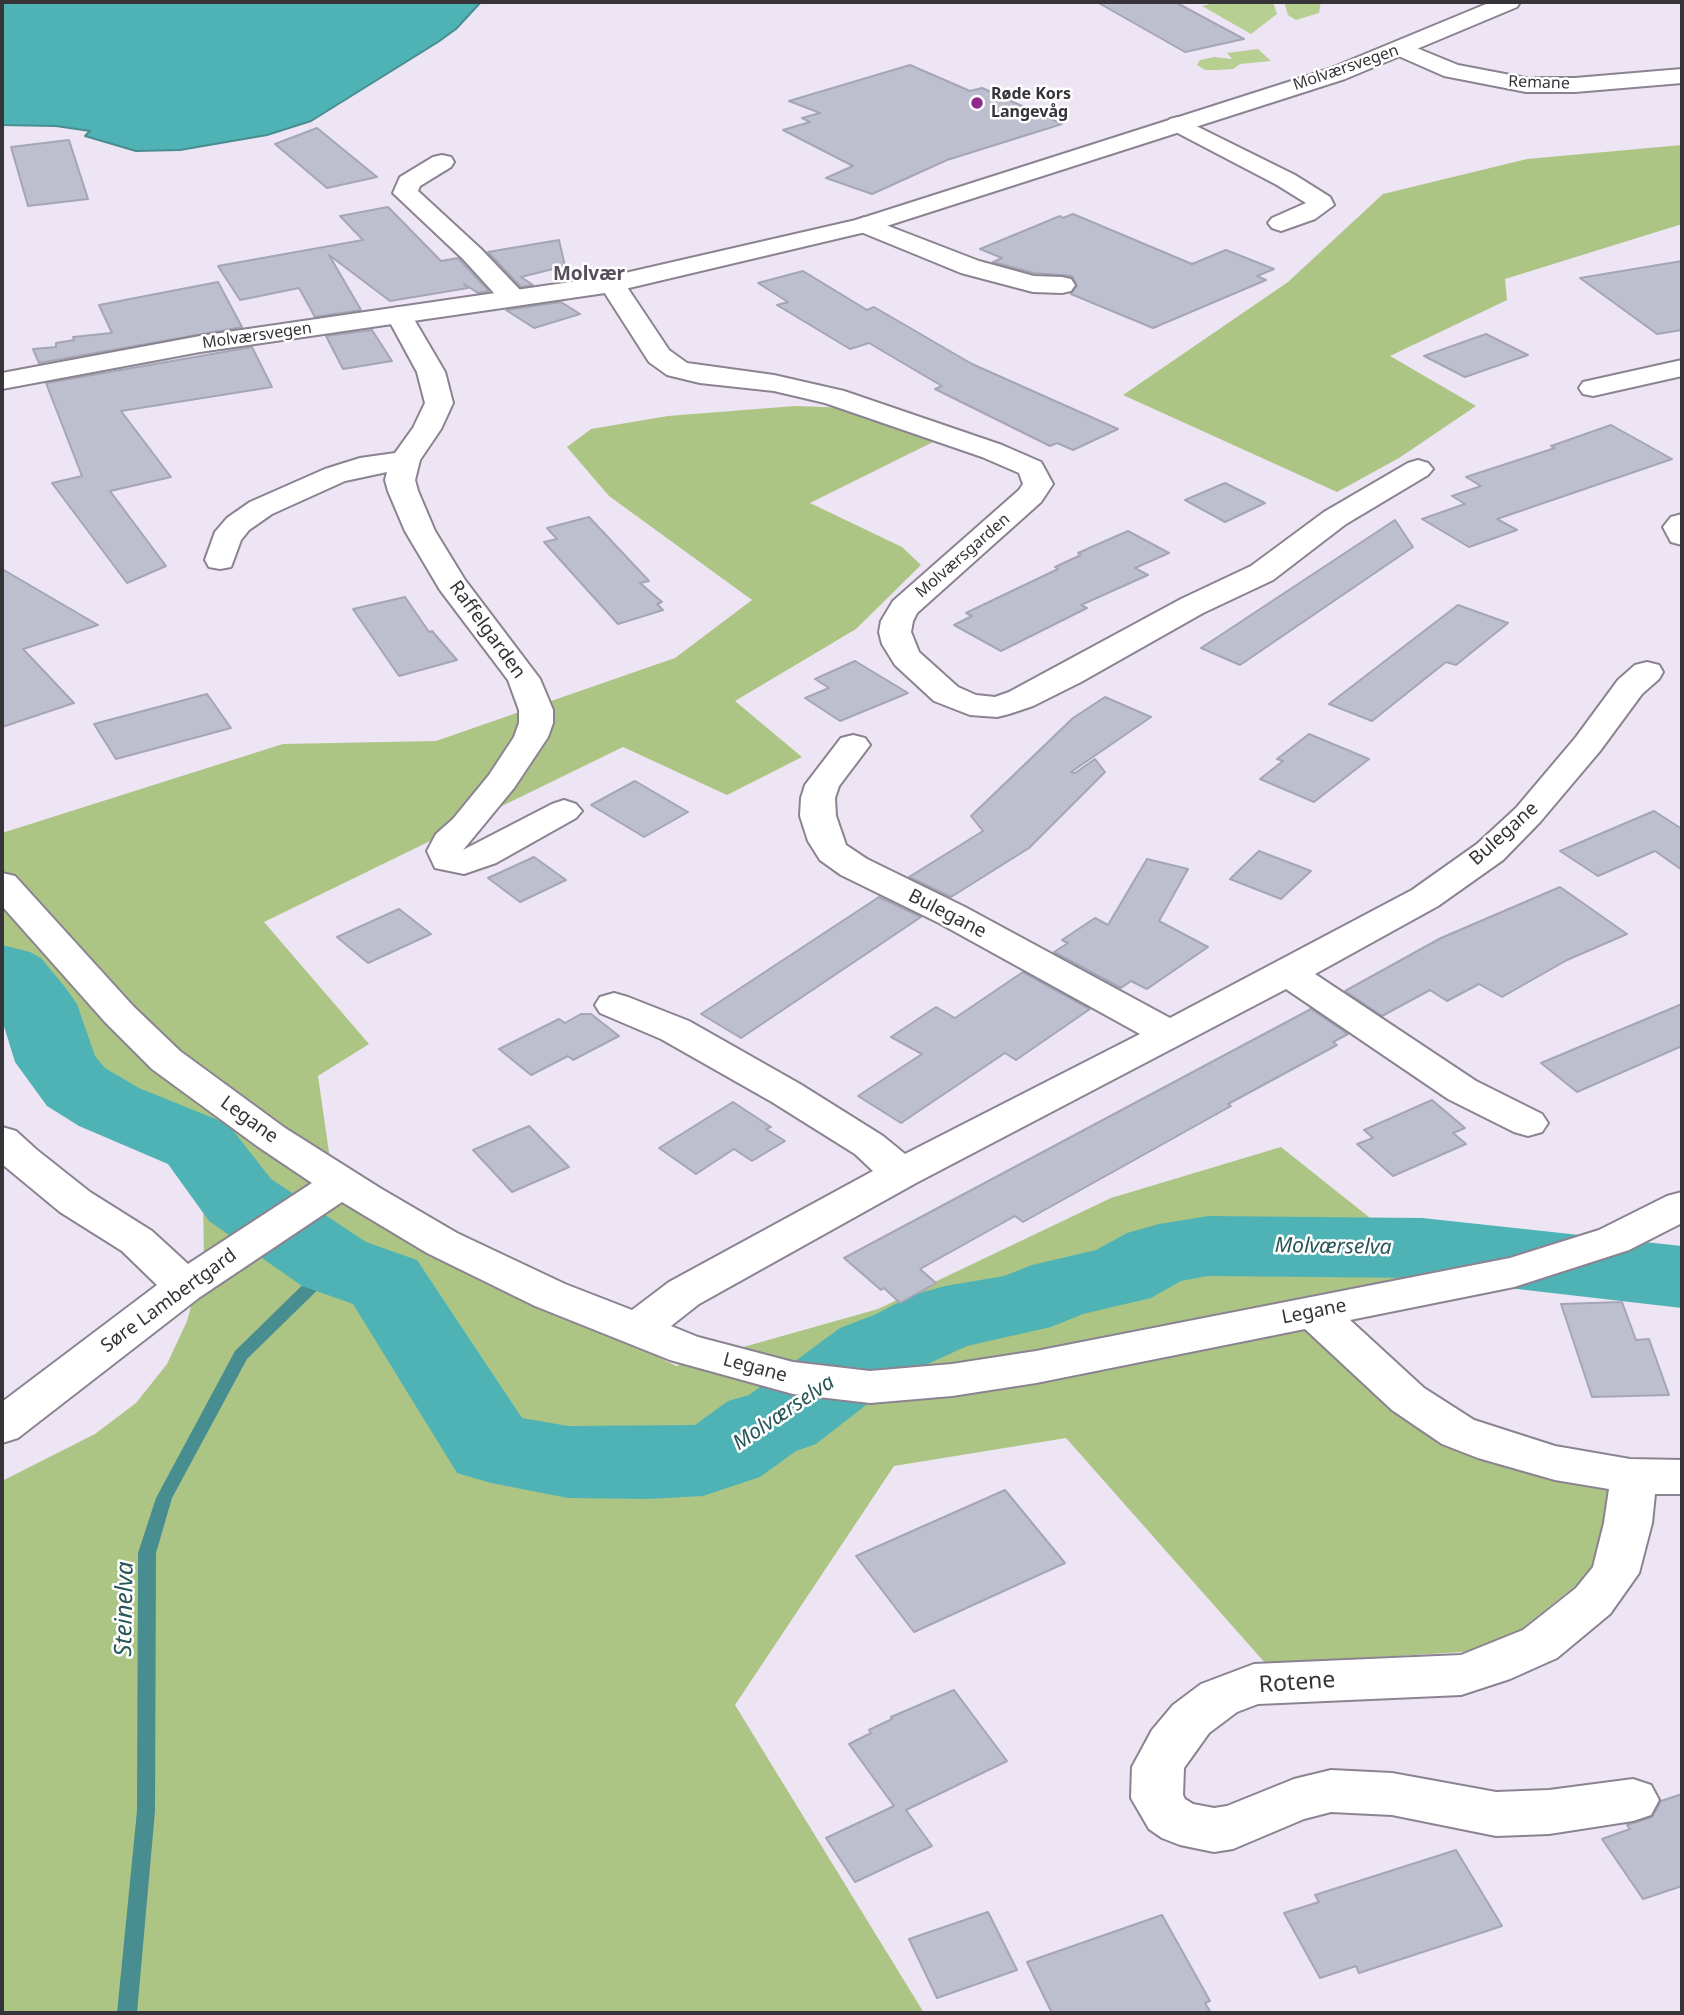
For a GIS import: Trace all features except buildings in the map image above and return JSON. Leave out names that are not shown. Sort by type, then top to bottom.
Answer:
[{"type":"street","name":"Molværsvegen","points":[[2,381],[200,344],[612,284],[708,265],[865,225],[1337,74],[1509,2]]},
{"type":"street","name":"Remane","points":[[1402,49],[1452,71],[1526,85],[1575,85],[1682,76]]},
{"type":"street","points":[[1178,124],[1286,180],[1321,202],[1321,205],[1306,214],[1281,223]]},
{"type":"street","points":[[442,162],[409,182],[405,193],[472,254],[513,298]]},
{"type":"street","points":[[865,225],[970,267],[1033,284],[1062,285]]},
{"type":"street","name":"Molværsgarden","points":[[612,284],[659,356],[677,369],[700,375],[774,383],[834,397],[992,450],[1031,468],[1038,484],[1030,496],[913,600],[897,621],[895,632],[907,658],[946,694],[970,705],[997,707],[1021,699],[1069,675],[1192,606],[1262,572],[1335,518],[1418,468]]},
{"type":"street","points":[[220,560],[226,538],[238,524],[261,508],[335,475],[360,467],[405,460],[427,429],[439,403],[430,372],[399,315]]},
{"type":"street","points":[[1593,388],[1682,368]]},
{"type":"street","name":"Raffelgarden","points":[[405,460],[400,480],[420,531],[451,583],[524,679],[536,710],[536,723],[531,737],[502,781],[466,827],[449,842],[445,851],[448,860],[464,863],[483,855],[564,811]]},
{"type":"street","points":[[1682,523],[1678,527],[1682,536]]},
{"type":"street","name":"Bulegane","points":[[637,1329],[684,1293],[901,1173],[1287,973],[1425,898],[1490,852],[1528,815],[1588,744],[1630,687],[1647,672]]},
{"type":"street","name":"Bulegane","points":[[853,745],[822,785],[818,798],[818,816],[825,841],[833,852],[854,867],[976,928],[1130,1010],[1168,1034]]},
{"type":"street","name":"Legane","points":[[2,884],[119,1014],[166,1060],[271,1137],[342,1183],[442,1243],[550,1295],[686,1349],[793,1378],[870,1387],[952,1380],[1036,1367],[1514,1272],[1614,1240],[1682,1206]]},
{"type":"street","points":[[1287,973],[1462,1090],[1528,1123]]},
{"type":"street","points":[[614,1004],[675,1030],[786,1093],[869,1145],[901,1173]]},
{"type":"street","points":[[8,1157],[137,1241],[185,1286]]},
{"type":"street","name":"Søre Lambertgard","points":[[2,1426],[185,1286],[342,1183]]},
{"type":"street","points":[[1314,1312],[1408,1399],[1458,1432],[1494,1446],[1555,1463],[1630,1476],[1682,1477]]},
{"type":"street","name":"Rotene","points":[[1630,1476],[1632,1490],[1628,1523],[1615,1573],[1593,1601],[1540,1644],[1461,1675],[1254,1684],[1219,1698],[1191,1719],[1170,1745],[1158,1767],[1157,1798],[1167,1814],[1180,1823],[1214,1830],[1233,1827],[1294,1800],[1331,1791],[1392,1794],[1496,1814],[1549,1812],[1633,1800]]},
{"type":"green space","points":[[1219,2],[1273,2],[1277,14],[1251,34],[1202,6]]},
{"type":"green space","points":[[1284,2],[1321,2],[1319,13],[1296,20],[1288,15]]},
{"type":"green space","points":[[1258,49],[1271,61],[1240,64],[1233,69],[1217,70],[1205,70],[1197,65],[1200,60],[1214,57],[1232,59],[1227,53]]},
{"type":"green space","points":[[1682,145],[1682,224],[1505,279],[1507,300],[1390,356],[1476,406],[1399,458],[1337,492],[1123,395],[1288,282],[1383,194],[1527,159]]},
{"type":"green space","points":[[795,406],[851,408],[937,440],[810,503],[902,547],[921,565],[856,629],[735,701],[802,757],[727,795],[623,747],[264,922],[369,1044],[318,1076],[334,1187],[676,1366],[878,1309],[1111,1198],[1281,1147],[1448,1280],[1316,1310],[1417,1410],[1614,1472],[1614,1555],[1495,1650],[1266,1664],[1066,1438],[894,1466],[735,1705],[924,2013],[2,2013],[2,1481],[95,1434],[136,1403],[167,1364],[187,1321],[204,1261],[203,1199],[198,1178],[160,1124],[133,1092],[2,989],[2,833],[283,744],[436,741],[675,658],[752,600],[609,496],[567,447],[591,429],[668,416]]},
{"type":"water","points":[[2,2],[481,2],[456,29],[438,42],[311,121],[267,135],[180,150],[136,151],[85,136],[90,131],[56,126],[2,125]]},
{"type":"waterway","name":"Molværselva","points":[[2,969],[13,975],[37,1004],[56,1062],[76,1087],[109,1107],[198,1144],[240,1200],[334,1264],[385,1282],[491,1448],[568,1462],[647,1463],[703,1460],[726,1452],[762,1426],[782,1420],[873,1351],[907,1338],[945,1318],[1019,1305],[1064,1287],[1119,1276],[1159,1254],[1208,1246],[1422,1248],[1682,1277]]},
{"type":"waterway","name":"Steinelva","points":[[127,2013],[146,1811],[147,1553],[164,1498],[241,1355],[334,1264]]},
{"type":"place","name":"Røde Kors Langevåg","points":[[977,103]]},
{"type":"district","name":"Molvær","points":[[589,275]]}]
